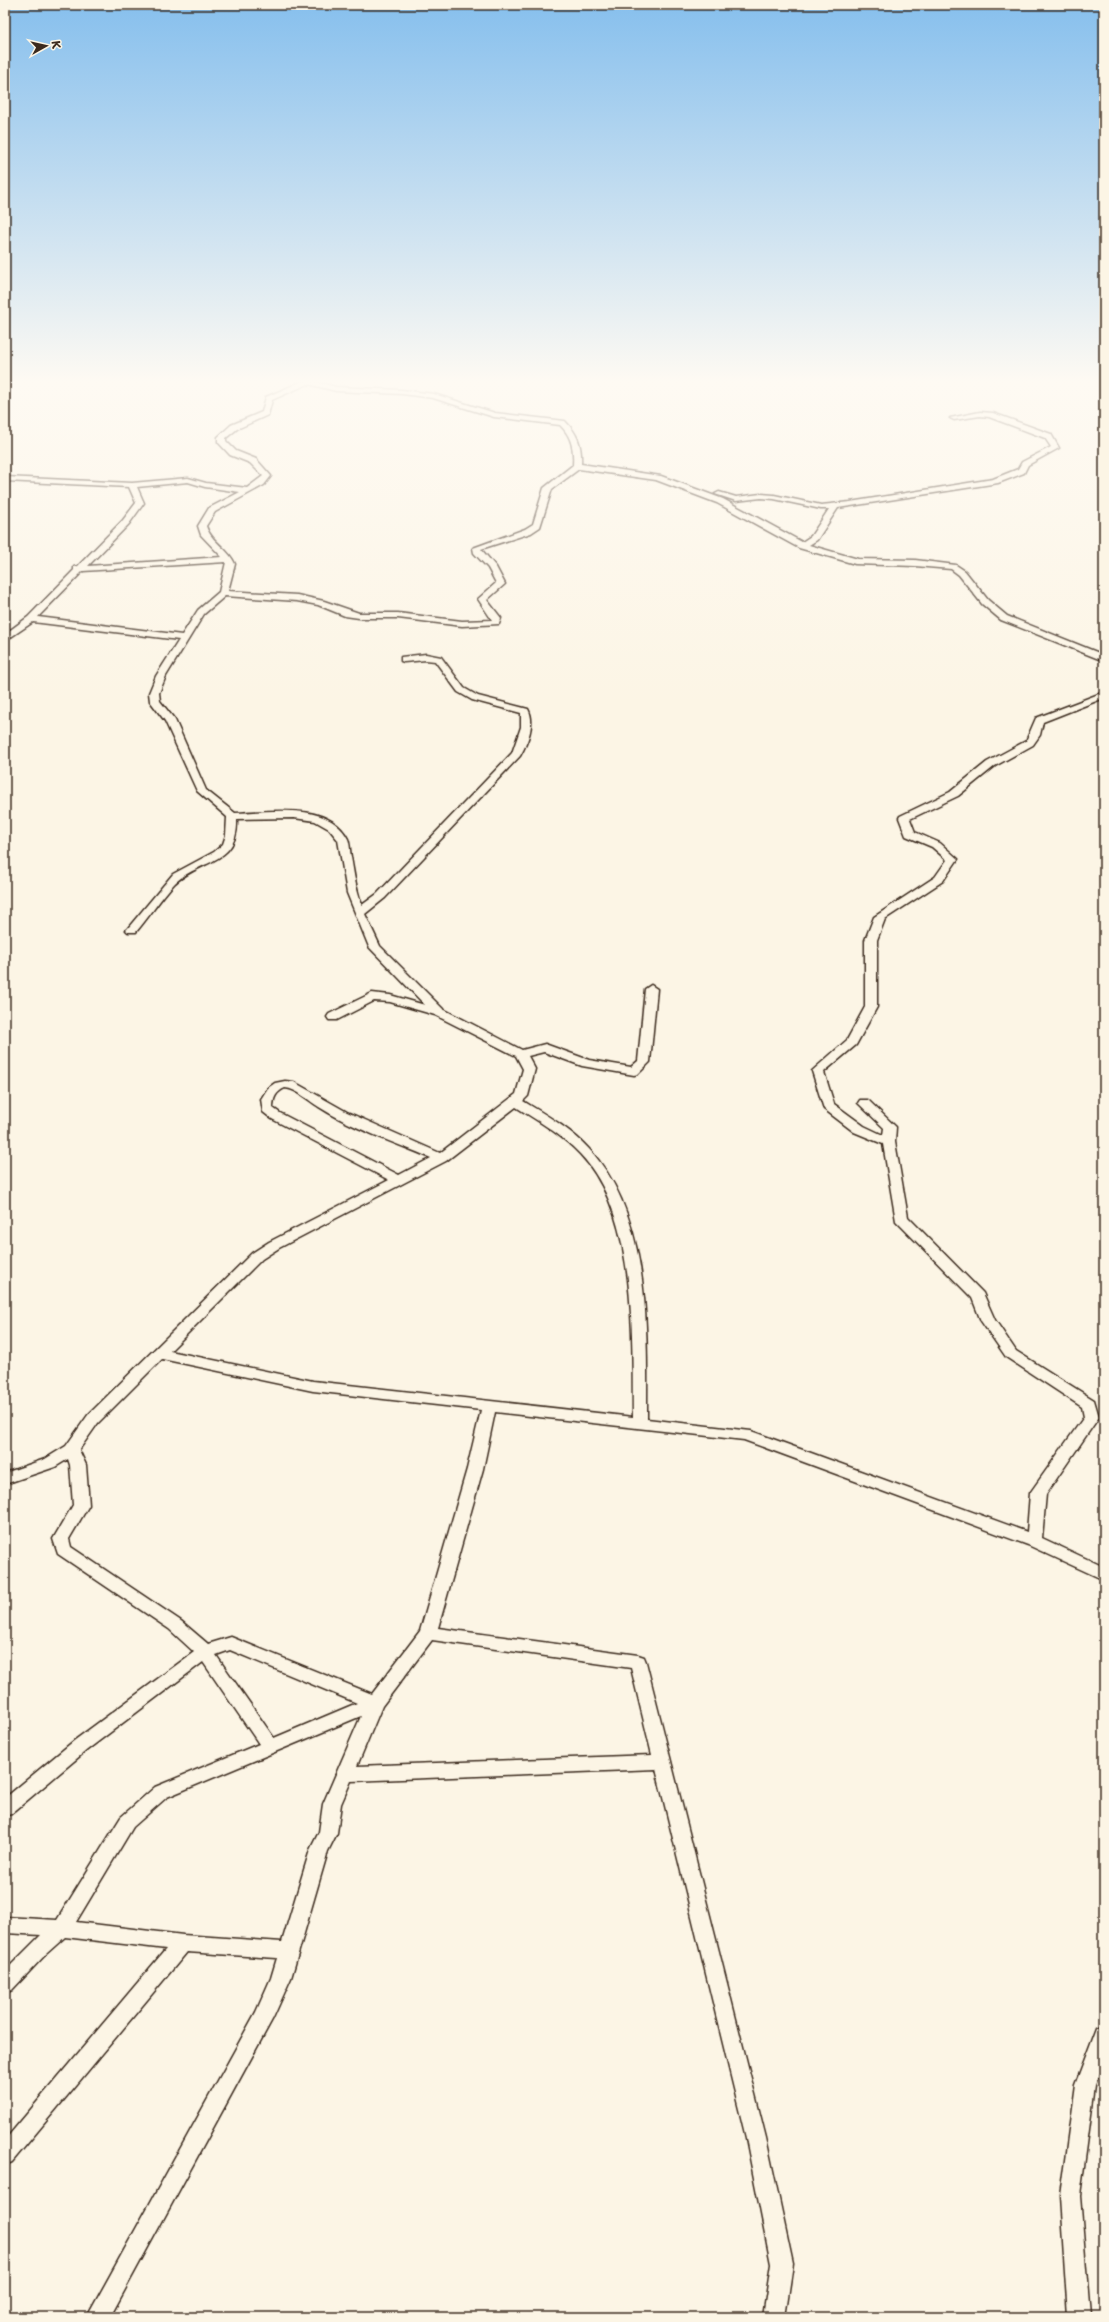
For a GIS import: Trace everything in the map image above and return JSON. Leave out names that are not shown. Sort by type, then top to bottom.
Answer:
[{"type":"street","points":[[5,638],[31,619],[77,569],[126,522],[140,503],[134,489]]},
{"type":"street","points":[[241,489],[247,490]]},
{"type":"street","points":[[224,593],[291,598],[322,603],[336,611],[367,617],[404,616],[422,620],[469,623],[496,622],[497,618],[484,604],[482,599],[501,584],[492,567],[478,553],[477,548],[528,531],[537,525],[548,489]]},
{"type":"street","points":[[690,489],[750,516],[802,546],[858,562],[915,563],[953,567],[962,573],[984,602],[1004,618],[1104,658]]},
{"type":"street","points":[[697,492],[736,499],[761,496],[821,507],[950,489]]},
{"type":"street","points":[[247,490],[212,510],[202,526],[204,533],[229,559],[231,564],[224,593],[201,612],[161,676],[154,693],[155,701],[170,720],[202,791],[232,816],[294,815],[318,818],[333,827],[343,840],[352,893],[359,913],[376,946],[439,1012]]},
{"type":"street","points":[[802,546],[814,538],[835,506]]},
{"type":"street","points":[[77,569],[229,559]]},
{"type":"street","points":[[31,619],[186,638]]},
{"type":"street","points":[[359,913],[380,896],[516,754],[522,743],[527,717],[524,711],[475,698],[461,690],[438,659],[426,657],[404,660]]},
{"type":"street","points":[[889,1142],[859,1130],[828,1106],[818,1071],[852,1042],[871,1007],[872,940],[880,917],[939,879],[953,859],[936,845],[910,834],[904,818],[954,794],[991,764],[1030,743],[1036,735],[1039,720],[1104,695]]},
{"type":"street","points":[[132,930],[162,891],[178,876],[227,846],[232,837],[232,816]]},
{"type":"street","points":[[521,1054],[545,1048],[586,1062],[634,1072],[644,1062],[651,989]]},
{"type":"street","points":[[5,1479],[50,1463],[71,1450],[93,1419],[257,1256],[274,1245],[397,1179],[441,1158],[522,1096],[529,1069],[521,1054],[439,1012],[390,999],[372,997],[332,1017]]},
{"type":"street","points":[[397,1179],[276,1116],[267,1109],[266,1101],[272,1090],[282,1085],[291,1085],[329,1108],[441,1158]]},
{"type":"street","points":[[516,1101],[574,1142],[591,1160],[615,1201],[630,1245],[635,1277],[638,1319],[640,1422]]},
{"type":"street","points":[[864,1103],[890,1127],[889,1142],[901,1218],[978,1296],[988,1321],[1011,1354],[1090,1404],[1092,1417],[1038,1494],[1034,1541]]},
{"type":"street","points":[[160,1354],[313,1386],[746,1435],[1034,1541],[1104,1574]]},
{"type":"street","points":[[98,2317],[263,2018],[281,1978],[319,1850],[328,1834],[332,1804],[375,1703],[428,1633],[475,1469],[489,1406]]},
{"type":"street","points":[[71,1450],[78,1465],[81,1505],[61,1539],[64,1550],[175,1624],[205,1652],[270,1746]]},
{"type":"street","points":[[428,1633],[638,1662],[756,2138],[782,2264],[774,2317]]},
{"type":"street","points":[[5,1809],[81,1745],[205,1652],[231,1643],[375,1703]]},
{"type":"street","points":[[5,1984],[39,1948],[62,1928],[127,1822],[161,1792],[375,1703]]},
{"type":"street","points":[[346,1774],[663,1762]]},
{"type":"street","points":[[5,1925],[62,1928],[183,1943],[288,1951]]},
{"type":"street","points":[[5,2155],[183,1943]]},
{"type":"street","points":[[1079,2317],[1070,2196],[1085,2085],[1104,2033]]}]
